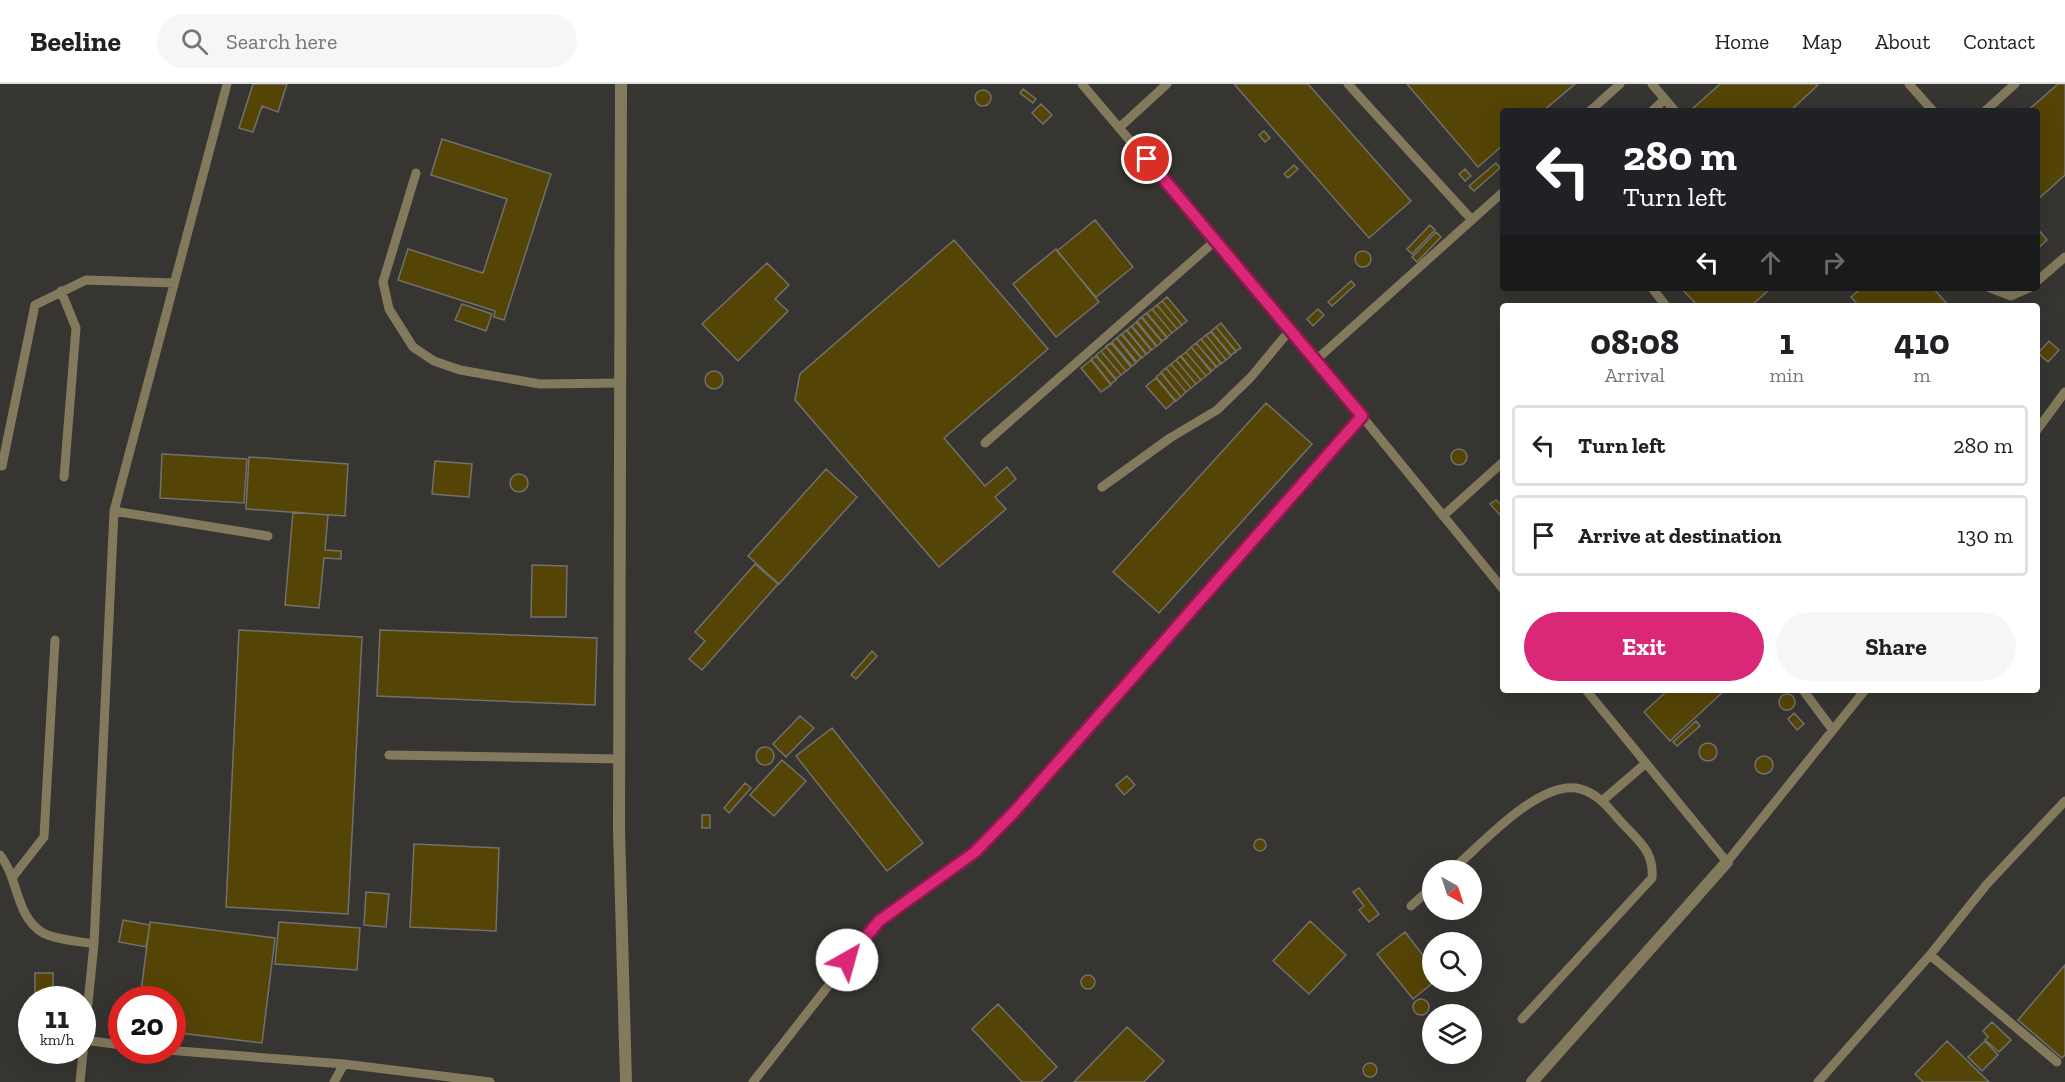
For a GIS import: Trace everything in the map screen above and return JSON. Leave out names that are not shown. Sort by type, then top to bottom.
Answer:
[{"type":"street","points":[[621,84],[619,829],[627,1082]]},
{"type":"street","points":[[1532,1082],[1727,862]]},
{"type":"lane","points":[[91,986],[114,511],[226,84]]},
{"type":"lane","points":[[1082,84],[1316,360],[1500,585]]},
{"type":"lane","points":[[1120,127],[1167,84]]},
{"type":"lane","points":[[1348,84],[1472,220]]},
{"type":"lane","points":[[1593,108],[1620,84]]},
{"type":"lane","points":[[1652,84],[1672,108]]},
{"type":"lane","points":[[1909,84],[1931,108]]},
{"type":"lane","points":[[1988,108],[2015,84]]},
{"type":"lane","points":[[1655,108],[1665,99]]},
{"type":"lane","points":[[416,173],[383,282],[389,309],[413,347],[434,361],[460,370],[529,382],[620,383]]},
{"type":"lane","points":[[1316,360],[1500,195]]},
{"type":"lane","points":[[985,443],[1215,241]]},
{"type":"lane","points":[[2040,278],[2065,256]]},
{"type":"lane","points":[[2,466],[35,305],[86,280],[174,283]]},
{"type":"lane","points":[[61,291],[76,328],[64,477]]},
{"type":"lane","points":[[1654,291],[1664,303]]},
{"type":"lane","points":[[1998,291],[2011,296],[2022,291]]},
{"type":"lane","points":[[1102,488],[1170,438],[1217,410],[1251,377],[1290,330]]},
{"type":"lane","points":[[2040,426],[2065,392]]},
{"type":"lane","points":[[753,1082],[879,921],[975,852],[1010,816],[1362,416]]},
{"type":"lane","points":[[1443,516],[1500,465]]},
{"type":"lane","points":[[114,511],[268,536]]},
{"type":"lane","points":[[12,878],[44,837],[55,640]]},
{"type":"lane","points":[[1588,693],[1727,862],[1862,693]]},
{"type":"lane","points":[[1805,693],[1832,729]]},
{"type":"lane","points":[[389,755],[620,759]]},
{"type":"lane","points":[[1602,801],[1646,764]]},
{"type":"lane","points":[[1464,860],[1528,804],[1557,790],[1576,788],[1602,801],[1648,851],[1653,865],[1652,878],[1522,1020]]},
{"type":"lane","points":[[1818,1082],[1930,955],[1987,884],[2065,801]]},
{"type":"lane","points":[[0,855],[12,878],[24,915],[44,933],[94,944]]},
{"type":"lane","points":[[1411,906],[1422,896]]},
{"type":"lane","points":[[1930,955],[2057,1062]]},
{"type":"lane","points":[[186,1052],[344,1064],[490,1082]]},
{"type":"lane","points":[[80,1082],[82,1064]]},
{"type":"lane","points":[[333,1082],[344,1064]]},
{"type":"building","points":[[253,84],[287,84],[278,112],[262,106],[253,132],[239,128]]},
{"type":"building","points":[[1234,84],[1308,84],[1411,201],[1369,238]]},
{"type":"building","points":[[1407,84],[1575,84],[1547,108],[1500,108],[1500,148],[1478,167]]},
{"type":"building","points":[[1720,84],[1818,85],[1793,108],[1693,108]]},
{"type":"building","points":[[2058,84],[2065,84],[2065,175],[2040,197],[2040,108],[2030,108]]},
{"type":"building","points":[[1023,89],[1036,99],[1033,103],[1020,93]]},
{"type":"building","points":[[983,90],[989,92],[991,98],[989,104],[983,106],[977,104],[975,98],[977,92]]},
{"type":"building","points":[[1041,104],[1052,115],[1043,124],[1032,113]]},
{"type":"building","points":[[1264,131],[1270,138],[1265,142],[1259,135]]},
{"type":"building","points":[[442,139],[551,174],[504,320],[494,317],[495,311],[398,280],[408,249],[483,273],[507,199],[431,175]]},
{"type":"building","points":[[1496,163],[1500,168],[1474,191],[1469,186]]},
{"type":"building","points":[[1294,165],[1298,169],[1288,178],[1284,174]]},
{"type":"building","points":[[1465,169],[1471,176],[1465,181],[1459,174]]},
{"type":"building","points":[[1095,220],[1133,267],[1096,297],[1057,251]]},
{"type":"building","points":[[1430,225],[1435,230],[1412,254],[1407,249]]},
{"type":"building","points":[[1436,232],[1441,237],[1417,262],[1412,257]]},
{"type":"building","points":[[2040,232],[2047,240],[2040,246]]},
{"type":"building","points":[[954,240],[1048,349],[944,438],[985,486],[1007,467],[1016,479],[995,497],[1006,509],[939,567],[795,400],[800,374]]},
{"type":"building","points":[[1056,249],[1099,302],[1056,337],[1013,284]]},
{"type":"building","points":[[1360,251],[1366,251],[1371,259],[1369,265],[1360,267],[1355,262],[1355,256]]},
{"type":"building","points":[[767,263],[789,285],[775,299],[788,311],[738,361],[702,324]]},
{"type":"building","points":[[1351,281],[1355,285],[1332,306],[1328,302]]},
{"type":"building","points":[[1684,291],[1768,291],[1754,303],[1695,303]]},
{"type":"building","points":[[1858,291],[1936,291],[1946,303],[1856,303],[1851,297]]},
{"type":"building","points":[[1167,297],[1187,321],[1182,325],[1162,301]]},
{"type":"building","points":[[1162,301],[1182,325],[1177,329],[1157,305]]},
{"type":"building","points":[[462,304],[492,314],[486,331],[455,320]]},
{"type":"building","points":[[1157,305],[1177,329],[1172,333],[1152,309]]},
{"type":"building","points":[[1152,309],[1172,333],[1167,337],[1147,313]]},
{"type":"building","points":[[1318,309],[1324,315],[1313,326],[1307,319]]},
{"type":"building","points":[[1146,313],[1167,338],[1162,341],[1142,317]]},
{"type":"building","points":[[1141,317],[1162,342],[1157,346],[1137,321]]},
{"type":"building","points":[[1136,322],[1156,346],[1152,350],[1132,326]]},
{"type":"building","points":[[1221,323],[1241,348],[1236,351],[1216,327]]},
{"type":"building","points":[[1131,326],[1151,350],[1147,354],[1127,330]]},
{"type":"building","points":[[1216,327],[1236,352],[1231,355],[1211,331]]},
{"type":"building","points":[[1126,330],[1146,354],[1142,358],[1122,334]]},
{"type":"building","points":[[1211,332],[1231,356],[1226,360],[1206,335]]},
{"type":"building","points":[[1121,334],[1141,358],[1137,362],[1117,338]]},
{"type":"building","points":[[1206,335],[1226,360],[1221,364],[1201,339]]},
{"type":"building","points":[[1116,338],[1136,363],[1132,366],[1112,342]]},
{"type":"building","points":[[1201,339],[1221,363],[1217,367],[1196,343]]},
{"type":"building","points":[[2049,341],[2059,350],[2048,362],[2040,355],[2040,351]]},
{"type":"building","points":[[1111,343],[1131,367],[1126,371],[1106,346]]},
{"type":"building","points":[[1196,343],[1216,367],[1212,371],[1191,347]]},
{"type":"building","points":[[1106,347],[1126,371],[1121,375],[1101,351]]},
{"type":"building","points":[[1191,347],[1211,372],[1206,376],[1186,352]]},
{"type":"building","points":[[1101,351],[1121,375],[1116,379],[1096,355]]},
{"type":"building","points":[[1186,352],[1206,376],[1201,380],[1181,356]]},
{"type":"building","points":[[1096,356],[1116,380],[1111,384],[1091,359]]},
{"type":"building","points":[[1180,356],[1201,380],[1196,384],[1176,360]]},
{"type":"building","points":[[1091,360],[1111,385],[1101,392],[1081,368]]},
{"type":"building","points":[[1176,360],[1196,384],[1191,388],[1171,364]]},
{"type":"building","points":[[1171,364],[1191,388],[1186,392],[1166,368]]},
{"type":"building","points":[[1166,368],[1186,392],[1181,397],[1161,372]]},
{"type":"building","points":[[710,371],[718,371],[723,376],[721,387],[710,389],[705,384],[705,376]]},
{"type":"building","points":[[1161,373],[1181,397],[1176,401],[1156,377]]},
{"type":"building","points":[[1156,378],[1175,401],[1166,409],[1146,386]]},
{"type":"building","points":[[1266,403],[1312,444],[1159,613],[1113,572]]},
{"type":"building","points":[[1459,449],[1465,451],[1467,457],[1465,463],[1459,465],[1453,463],[1451,457],[1453,451]]},
{"type":"building","points":[[162,454],[247,459],[244,503],[160,498]]},
{"type":"building","points":[[249,457],[348,464],[345,516],[246,509]]},
{"type":"building","points":[[435,461],[472,464],[469,497],[432,494]]},
{"type":"building","points":[[826,469],[857,497],[779,584],[748,556]]},
{"type":"building","points":[[515,474],[523,474],[528,479],[526,490],[515,492],[510,487],[510,479]]},
{"type":"building","points":[[1496,500],[1500,504],[1500,515],[1490,504]]},
{"type":"building","points":[[293,512],[328,515],[325,550],[341,551],[341,559],[324,558],[319,608],[285,605]]},
{"type":"building","points":[[755,564],[778,584],[702,670],[689,659],[705,641],[695,632]]},
{"type":"building","points":[[532,565],[567,566],[566,617],[531,617]]},
{"type":"building","points":[[239,630],[362,637],[348,914],[226,907]]},
{"type":"building","points":[[380,630],[597,638],[595,705],[377,696]]},
{"type":"building","points":[[872,651],[877,656],[856,679],[851,675]]},
{"type":"building","points":[[1665,693],[1722,693],[1670,741],[1644,712]]},
{"type":"building","points":[[1787,694],[1795,702],[1787,710],[1779,702]]},
{"type":"building","points":[[1794,713],[1804,724],[1797,730],[1788,719]]},
{"type":"building","points":[[800,716],[814,728],[786,757],[773,744]]},
{"type":"building","points":[[1696,721],[1700,726],[1677,746],[1673,742]]},
{"type":"building","points":[[832,728],[923,843],[887,871],[796,756]]},
{"type":"building","points":[[1708,743],[1714,746],[1717,752],[1714,758],[1708,761],[1702,758],[1699,752],[1702,746]]},
{"type":"building","points":[[761,747],[769,747],[774,752],[772,763],[761,765],[756,760],[756,752]]},
{"type":"building","points":[[1764,756],[1770,759],[1773,765],[1770,771],[1764,774],[1758,771],[1755,765],[1758,759]]},
{"type":"building","points":[[782,760],[806,781],[774,816],[750,795]]},
{"type":"building","points":[[1127,776],[1135,785],[1124,795],[1116,785]]},
{"type":"building","points":[[745,783],[751,788],[729,813],[724,808]]},
{"type":"building","points":[[702,815],[710,815],[710,828],[702,828]]},
{"type":"building","points":[[1262,839],[1266,845],[1262,851],[1258,851],[1254,843]]},
{"type":"building","points":[[414,844],[499,848],[496,931],[410,927]]},
{"type":"building","points":[[1359,888],[1379,914],[1369,922],[1359,910],[1364,906],[1353,892]]},
{"type":"building","points":[[366,892],[389,894],[386,927],[364,925]]},
{"type":"building","points":[[123,920],[150,925],[146,947],[119,942]]},
{"type":"building","points":[[1310,921],[1346,955],[1309,994],[1273,961]]},
{"type":"building","points":[[150,922],[275,938],[262,1043],[186,1034],[186,986],[142,986]]},
{"type":"building","points":[[279,922],[360,928],[357,970],[275,964]]},
{"type":"building","points":[[1405,932],[1422,954],[1422,992],[1413,999],[1377,954]]},
{"type":"building","points":[[2065,965],[2065,1055],[2062,1058],[2018,1020]]},
{"type":"building","points":[[35,973],[53,973],[53,986],[35,986]]},
{"type":"building","points":[[1085,975],[1091,975],[1095,982],[1091,989],[1085,989],[1081,985],[1081,979]]},
{"type":"building","points":[[1421,999],[1427,1001],[1428,1004],[1422,1004],[1422,1015],[1415,1013],[1413,1007],[1415,1001]]},
{"type":"building","points":[[998,1004],[1057,1067],[1041,1082],[1022,1082],[972,1029]]},
{"type":"building","points":[[1992,1022],[2011,1040],[1999,1052],[1985,1040],[1988,1037],[1983,1031]]},
{"type":"building","points":[[1127,1027],[1164,1061],[1144,1082],[1074,1082]]},
{"type":"building","points":[[1947,1041],[1989,1082],[1923,1082],[1915,1074]]},
{"type":"building","points":[[1985,1041],[1998,1055],[1982,1071],[1968,1057]]},
{"type":"building","points":[[1370,1063],[1375,1065],[1377,1070],[1375,1075],[1370,1077],[1365,1075],[1363,1070],[1365,1065]]},
{"type":"route","points":[[847,960],[879,921],[975,852],[1016,810],[1362,416],[1147,159]]}]
